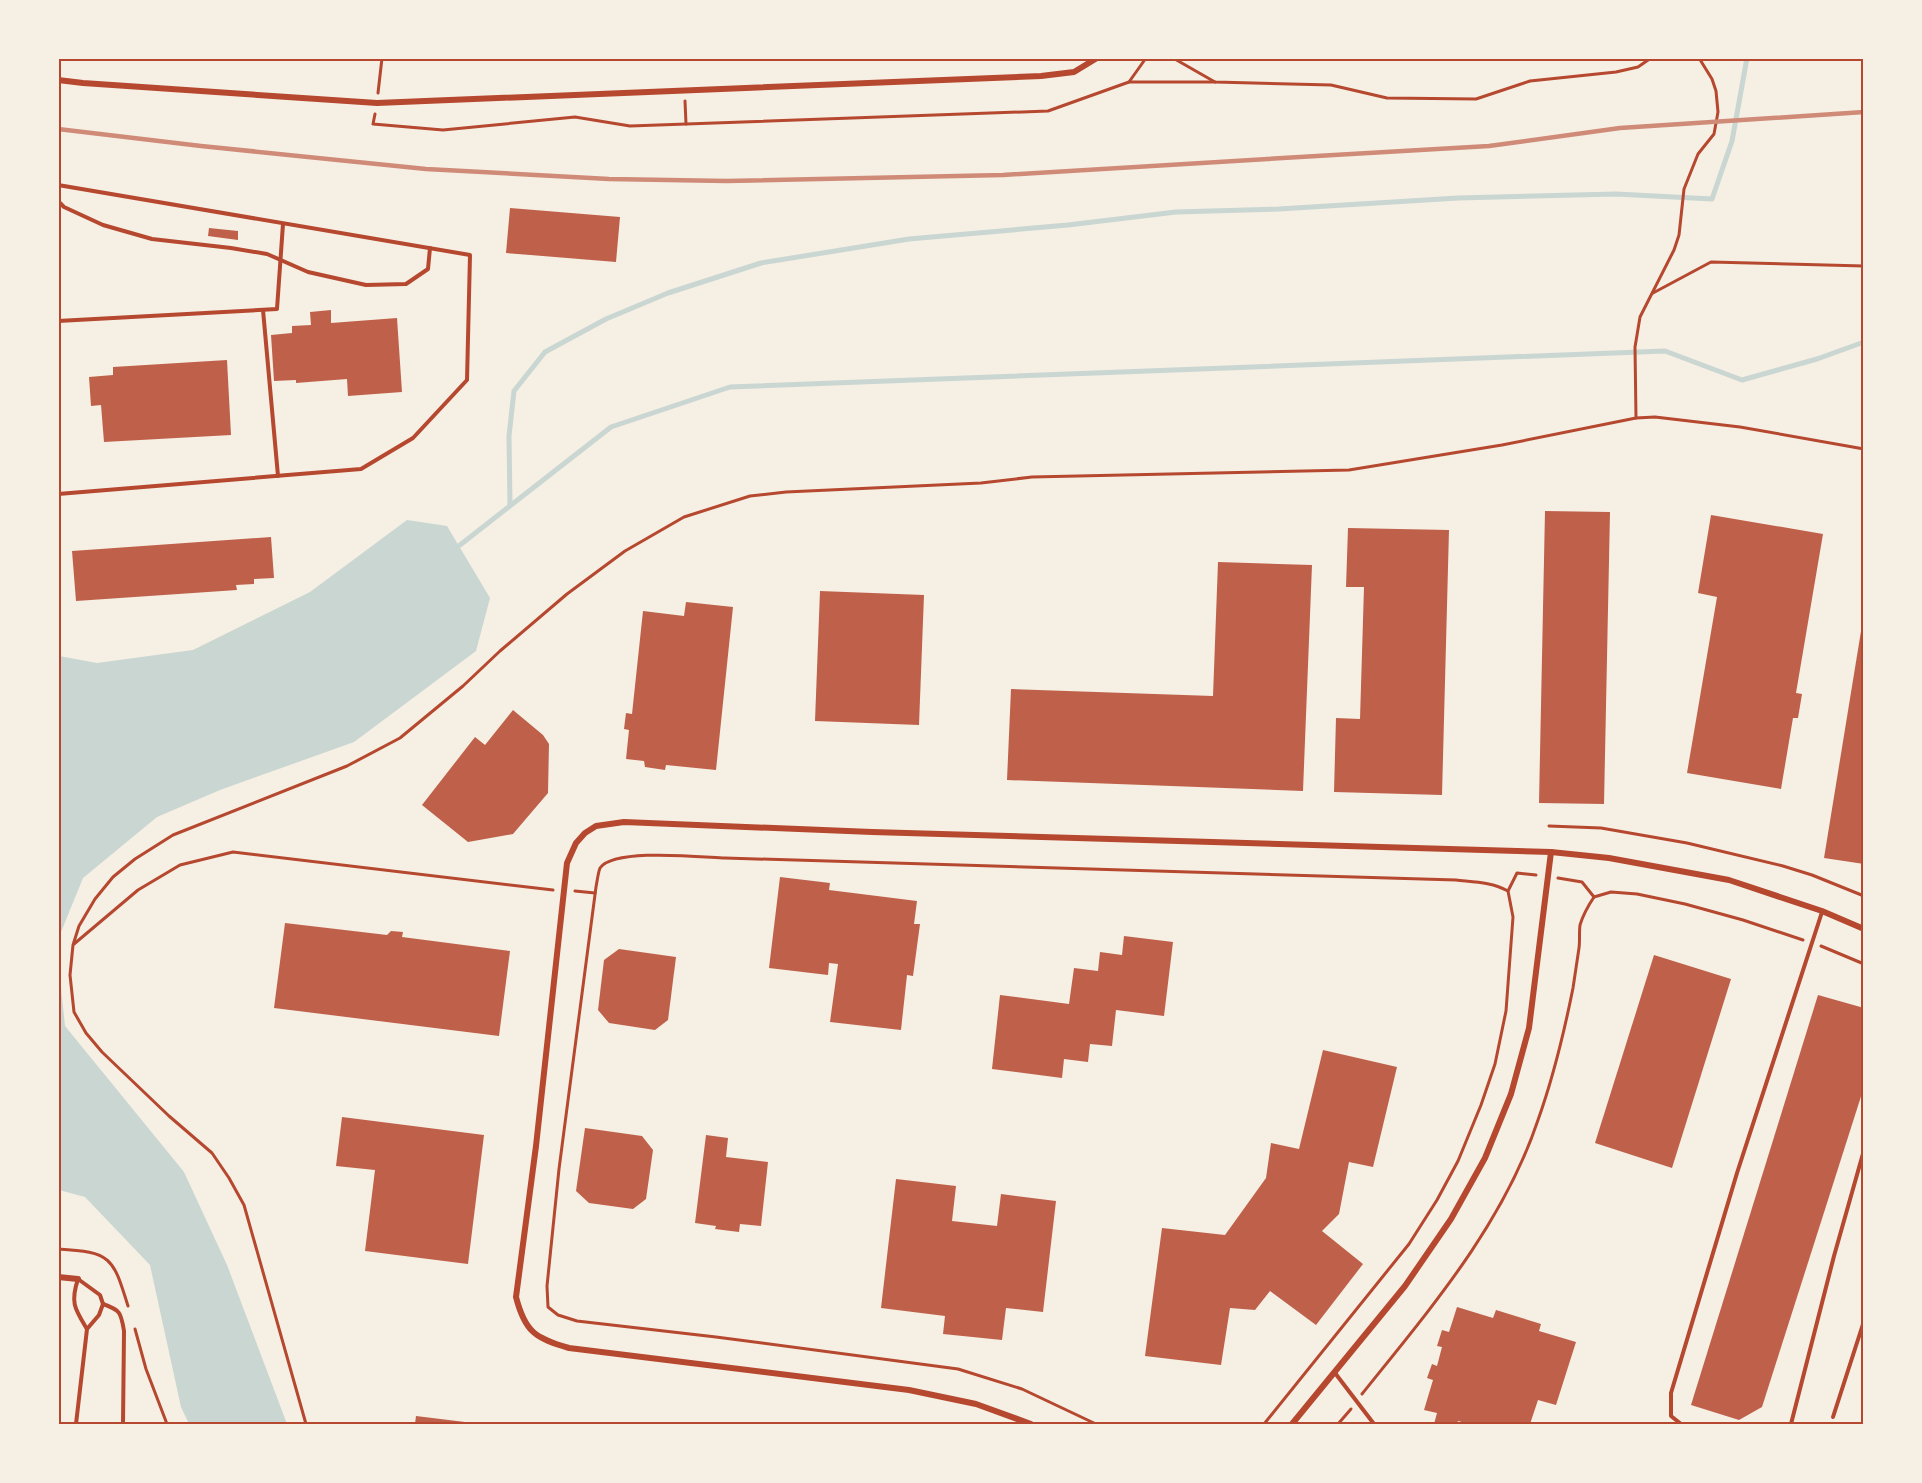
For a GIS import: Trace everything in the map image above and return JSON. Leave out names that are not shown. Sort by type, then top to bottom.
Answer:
[{"type":"street","points":[[58,80],[377,103],[1041,76],[1074,72],[1097,58]]},
{"type":"street","points":[[1031,1425],[976,1404],[909,1390],[568,1348],[542,1341],[522,1319],[516,1297],[541,1100],[563,891],[571,852],[580,838],[596,826],[624,822],[1551,852],[1609,858],[1729,880],[1822,911],[1863,929]]},
{"type":"street","points":[[1292,1425],[1405,1286],[1450,1219],[1485,1158],[1511,1094],[1529,1028],[1551,852]]},
{"type":"street","points":[[58,1277],[78,1280]]},
{"type":"lane","points":[[58,185],[470,255],[468,380],[413,438],[361,469],[58,494]]},
{"type":"lane","points":[[58,201],[64,207],[103,225],[152,239],[267,254],[309,272],[366,285],[406,284],[428,269],[430,248]]},
{"type":"lane","points":[[58,321],[277,309],[283,224]]},
{"type":"lane","points":[[263,310],[278,476]]},
{"type":"lane","points":[[1681,1425],[1671,1416],[1671,1393],[1737,1173],[1822,911]]},
{"type":"lane","points":[[1791,1425],[1833,1256],[1863,1150]]},
{"type":"lane","points":[[76,1425],[87,1329],[99,1316],[103,1304],[100,1295],[78,1280],[74,1291],[74,1303],[76,1313],[87,1329]]},
{"type":"lane","points":[[103,1304],[117,1309],[122,1316],[124,1331],[123,1425]]},
{"type":"lane","points":[[1833,1417],[1863,1321]]},
{"type":"lane","points":[[1335,1373],[1374,1425]]},
{"type":"path","points":[[382,58],[373,124],[443,130],[574,117],[630,126],[1048,111],[1129,82],[1331,85],[1387,98],[1476,99],[1530,81],[1638,68],[1651,58]]},
{"type":"path","points":[[1129,82],[1146,58]]},
{"type":"path","points":[[1173,58],[1215,82]]},
{"type":"path","points":[[1636,418],[1635,347],[1640,317],[1666,269],[1678,235],[1684,189],[1698,154],[1714,134],[1718,111],[1716,91],[1712,79],[1699,58]]},
{"type":"path","points":[[685,90],[686,124]]},
{"type":"path","points":[[1652,294],[1711,262],[1863,266]]},
{"type":"path","points":[[306,1425],[244,1205],[229,1178],[212,1153],[135,1084],[86,1033],[74,1012],[70,994],[70,975],[73,945],[79,926],[95,899],[113,877],[173,835],[347,766],[400,738],[567,594],[625,551],[684,517],[750,496],[786,492],[981,483],[1032,477],[1349,470],[1521,442],[1636,418],[1655,417],[1740,427],[1863,449]]},
{"type":"path","points":[[1549,826],[1601,828],[1687,843],[1783,866],[1863,896]]},
{"type":"path","points":[[73,945],[138,890],[180,865],[233,852],[563,891],[595,892]]},
{"type":"path","points":[[1096,1425],[1022,1389],[958,1369],[577,1321],[558,1315],[548,1307],[547,1286],[559,1169],[600,868],[612,859],[630,855],[1456,880],[1484,883],[1508,891]]},
{"type":"path","points":[[1264,1425],[1409,1244],[1458,1161],[1495,1064],[1506,1011],[1513,917],[1508,891],[1517,873],[1582,882],[1594,897]]},
{"type":"path","points":[[1338,1425],[1476,1245],[1494,1217],[1527,1151],[1552,1075],[1564,1029],[1573,988],[1580,927],[1594,897],[1611,892],[1656,898],[1743,920],[1837,952],[1863,964]]},
{"type":"shaded area","points":[[407,520],[447,526],[490,598],[476,651],[354,742],[220,790],[157,817],[83,878],[59,937],[59,656],[97,663],[193,650],[310,592]]},
{"type":"shaded area","points":[[59,969],[65,1026],[184,1172],[227,1265],[287,1424],[189,1424],[181,1407],[150,1265],[85,1197],[59,1190]]},
{"type":"building","points":[[510,208],[620,217],[616,262],[506,253]]},
{"type":"building","points":[[209,228],[238,231],[238,240],[208,236]]},
{"type":"building","points":[[331,310],[331,323],[397,318],[402,392],[348,396],[347,379],[296,383],[296,380],[274,381],[271,335],[292,333],[292,326],[311,325],[310,312]]},
{"type":"building","points":[[227,360],[231,435],[104,442],[101,405],[91,406],[89,377],[113,375],[113,367]]},
{"type":"building","points":[[1545,511],[1610,512],[1604,804],[1539,803]]},
{"type":"building","points":[[1711,515],[1823,534],[1796,693],[1802,694],[1798,718],[1793,718],[1781,789],[1687,773],[1717,597],[1698,593]]},
{"type":"building","points":[[1348,528],[1449,530],[1442,795],[1334,792],[1336,718],[1360,719],[1364,587],[1346,587]]},
{"type":"building","points":[[271,537],[274,578],[254,579],[254,584],[236,585],[237,590],[76,601],[72,551]]},
{"type":"building","points":[[1218,562],[1312,565],[1303,791],[1007,780],[1011,689],[1213,696]]},
{"type":"building","points":[[820,591],[924,595],[919,725],[815,721]]},
{"type":"building","points":[[686,602],[733,607],[716,770],[666,765],[665,770],[645,767],[644,761],[626,759],[629,730],[624,729],[626,713],[632,714],[643,611],[684,616]]},
{"type":"building","points":[[1862,625],[1864,626],[1864,864],[1824,858]]},
{"type":"building","points":[[513,710],[543,735],[549,744],[548,793],[513,834],[468,842],[422,805],[475,737],[485,745]]},
{"type":"building","points":[[780,877],[830,883],[829,890],[917,901],[914,924],[920,924],[913,976],[907,975],[901,1030],[830,1022],[838,964],[829,963],[828,975],[769,968]]},
{"type":"building","points":[[285,923],[387,935],[391,931],[403,932],[402,937],[510,951],[499,1036],[274,1008]]},
{"type":"building","points":[[1124,936],[1173,942],[1164,1016],[1116,1010],[1112,1046],[1090,1044],[1088,1062],[1064,1059],[1062,1078],[992,1069],[1000,995],[1069,1004],[1074,968],[1098,971],[1100,952],[1122,955]]},
{"type":"building","points":[[619,949],[676,957],[668,1020],[655,1030],[609,1023],[598,1010],[604,960]]},
{"type":"building","points":[[1654,955],[1731,979],[1672,1168],[1595,1143]]},
{"type":"building","points":[[1818,995],[1864,1008],[1864,1087],[1762,1407],[1739,1420],[1691,1405]]},
{"type":"building","points":[[1323,1050],[1397,1067],[1373,1167],[1349,1162],[1339,1214],[1322,1231],[1363,1264],[1316,1325],[1270,1291],[1255,1310],[1230,1308],[1221,1365],[1145,1356],[1162,1228],[1225,1235],[1266,1178],[1271,1143],[1299,1149]]},
{"type":"building","points":[[342,1117],[484,1135],[468,1264],[365,1251],[375,1170],[336,1166]]},
{"type":"building","points":[[585,1128],[642,1136],[653,1150],[646,1199],[633,1209],[589,1203],[576,1191]]},
{"type":"building","points":[[706,1135],[728,1138],[726,1157],[768,1162],[761,1226],[740,1224],[739,1232],[715,1229],[716,1226],[695,1223]]},
{"type":"building","points":[[896,1179],[956,1186],[952,1221],[997,1226],[1001,1194],[1056,1201],[1043,1312],[1006,1308],[1002,1340],[943,1334],[945,1316],[881,1308]]},
{"type":"building","points":[[1457,1307],[1493,1318],[1496,1310],[1541,1324],[1539,1331],[1576,1342],[1556,1405],[1538,1400],[1530,1424],[1469,1424],[1458,1421],[1457,1424],[1434,1424],[1437,1413],[1424,1410],[1433,1380],[1427,1378],[1432,1364],[1437,1366],[1442,1347],[1437,1346],[1442,1330],[1449,1332]]},
{"type":"building","points":[[416,1416],[465,1422],[464,1424],[415,1424]]},
{"type":"waterway","points":[[510,505],[509,436],[514,391],[545,352],[606,319],[668,293],[761,263],[909,239],[1068,225],[1176,212],[1279,209],[1458,198],[1616,194],[1712,199],[1732,141],[1747,58]]},
{"type":"waterway","points":[[460,545],[611,427],[730,387],[1665,351],[1742,380],[1817,359],[1864,342]]},
{"type":"railway","points":[[58,129],[426,169],[609,179],[727,181],[1003,175],[1489,146],[1620,128],[1864,112]]}]
